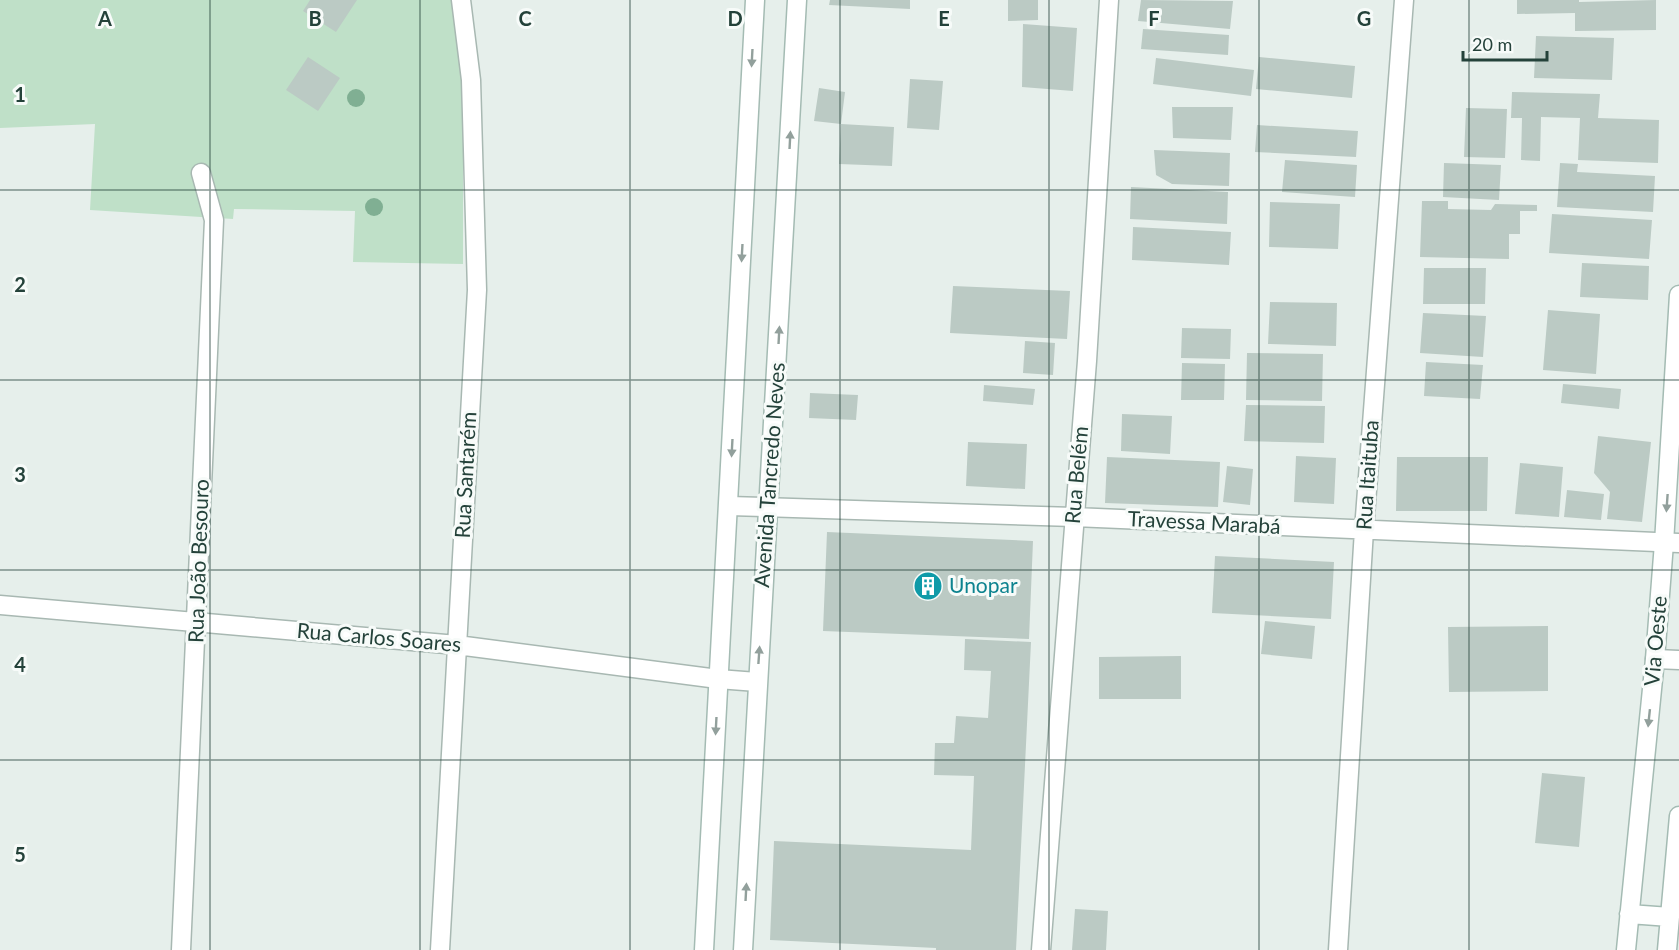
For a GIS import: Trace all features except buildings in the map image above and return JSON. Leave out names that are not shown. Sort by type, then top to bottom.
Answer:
[{"type":"street","name":"Rua Santarém","points":[[440,950],[477,290],[471,80],[461,0]]},
{"type":"street","name":"Avenida Tancredo Neves","points":[[704,950],[755,0]]},
{"type":"street","name":"Avenida Tancredo Neves","points":[[743,950],[757,682],[770,508],[797,0]]},
{"type":"street","name":"Rua Belém","points":[[1041,950],[1087,361],[1109,0]]},
{"type":"street","name":"Rua Itaituba","points":[[1338,950],[1364,530],[1404,0]]},
{"type":"street","name":"Rua João Besouro","points":[[181,950],[214,220],[201,173]]},
{"type":"street","name":"Via Oeste","points":[[1626,950],[1655,659],[1672,543],[1679,295]]},
{"type":"street","name":"Travessa Marabá","points":[[729,506],[1074,517],[1672,543]]},
{"type":"street","name":"Rua Carlos Soares","points":[[0,605],[457,645],[757,682]]},
{"type":"street","points":[[1655,659],[1679,660]]},
{"type":"street","points":[[1667,950],[1679,816]]},
{"type":"street","points":[[1629,914],[1670,917]]},
{"type":"green space","points":[[0,0],[453,0],[463,70],[463,264],[353,262],[355,211],[234,209],[233,219],[90,210],[95,124],[0,128]]},
{"type":"place","name":"Unopar","points":[[928,586]]}]
